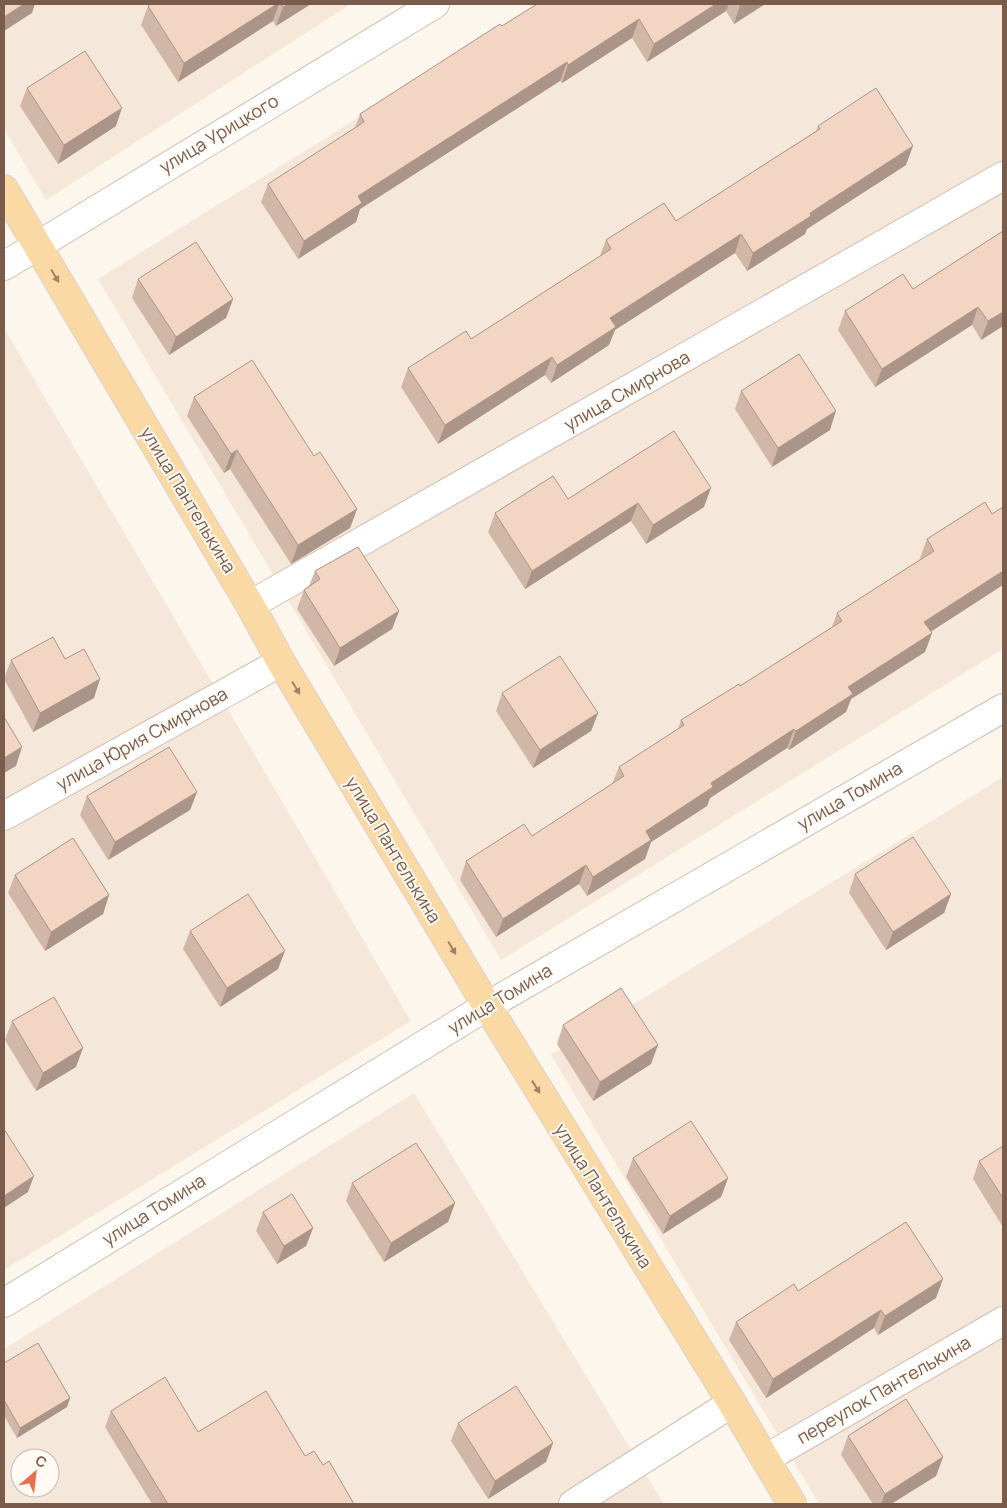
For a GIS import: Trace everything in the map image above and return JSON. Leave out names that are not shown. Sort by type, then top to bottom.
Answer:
[{"type":"main road","name":"улица Пантелькина","points":[[4,189],[250,605],[281,662],[486,1006],[792,1504]]},
{"type":"street","name":"улица Урицкого","points":[[4,266],[436,4]]},
{"type":"street","name":"улица Смирнова","points":[[250,605],[1003,176]]},
{"type":"street","name":"улица Юрия Смирнова","points":[[4,816],[281,662]]},
{"type":"street","name":"улица Томина","points":[[4,1303],[486,1006],[1003,708]]},
{"type":"street","name":"переулок Пантелькина","points":[[765,1459],[1003,1321]]},
{"type":"street","points":[[573,1504],[732,1404]]},
{"type":"shaded area","points":[[4,4],[351,4],[46,200],[4,129]]},
{"type":"shaded area","points":[[542,4],[1003,4],[1003,649],[501,960],[98,279]]},
{"type":"shaded area","points":[[4,328],[411,1021],[4,1270]]},
{"type":"shaded area","points":[[1003,777],[1003,1504],[819,1504],[551,1055]]},
{"type":"shaded area","points":[[414,1093],[664,1504],[4,1504],[4,1349]]},
{"type":"building","points":[[4,4],[24,4],[4,17]]},
{"type":"building","points":[[151,4],[277,4],[184,63],[148,6]]},
{"type":"building","points":[[537,4],[716,4],[654,44],[639,19],[568,65],[567,62],[358,196],[362,203],[304,241],[268,184],[364,122],[360,114],[500,24],[502,26]]},
{"type":"building","points":[[85,51],[122,108],[64,145],[27,88]]},
{"type":"building","points":[[876,88],[913,146],[810,213],[811,216],[753,253],[741,234],[610,318],[616,327],[557,365],[552,357],[445,425],[408,368],[466,331],[471,339],[611,249],[606,240],[664,203],[676,221],[820,129],[818,126]]},
{"type":"building","points":[[1003,231],[1003,312],[988,321],[978,307],[882,369],[845,311],[903,274],[913,289]]},
{"type":"building","points":[[196,242],[233,299],[176,337],[138,279]]},
{"type":"building","points":[[799,354],[836,411],[778,448],[741,391]]},
{"type":"building","points":[[252,360],[314,456],[320,452],[357,509],[298,545],[237,450],[231,454],[194,397]]},
{"type":"building","points":[[674,431],[711,488],[653,525],[638,503],[532,571],[495,513],[553,476],[568,499]]},
{"type":"building","points":[[985,502],[992,514],[1003,507],[1003,571],[924,622],[932,633],[848,687],[853,694],[796,731],[794,729],[711,783],[713,787],[646,831],[651,840],[593,877],[586,865],[503,919],[466,861],[524,824],[532,836],[624,776],[619,767],[684,725],[681,720],[739,684],[740,686],[842,621],[837,613],[934,551],[927,539]]},
{"type":"building","points":[[358,547],[399,611],[340,648],[304,590],[320,579],[315,571]]},
{"type":"building","points":[[53,637],[65,659],[84,649],[100,679],[40,713],[11,660]]},
{"type":"building","points":[[560,656],[598,713],[540,750],[502,693]]},
{"type":"building","points":[[4,717],[22,747],[4,758]]},
{"type":"building","points":[[169,747],[197,792],[115,842],[87,796]]},
{"type":"building","points":[[913,837],[951,894],[893,932],[855,874]]},
{"type":"building","points":[[73,838],[109,895],[51,932],[15,875]]},
{"type":"building","points":[[248,894],[285,951],[227,988],[190,931]]},
{"type":"building","points":[[621,988],[658,1045],[600,1082],[563,1025]]},
{"type":"building","points":[[54,997],[83,1048],[43,1073],[12,1021]]},
{"type":"building","points":[[691,1121],[728,1178],[670,1216],[633,1158]]},
{"type":"building","points":[[4,1129],[34,1176],[4,1196]]},
{"type":"building","points":[[416,1143],[455,1203],[391,1243],[352,1183]]},
{"type":"building","points":[[1003,1146],[1003,1198],[979,1161]]},
{"type":"building","points":[[292,1194],[313,1228],[284,1246],[263,1212]]},
{"type":"building","points":[[906,1222],[943,1279],[885,1316],[881,1310],[773,1379],[736,1322],[794,1284],[798,1291]]},
{"type":"building","points":[[38,1343],[70,1398],[20,1428],[4,1400],[4,1363]]},
{"type":"building","points":[[165,1377],[198,1432],[266,1391],[305,1456],[314,1451],[323,1465],[329,1461],[354,1504],[168,1504],[111,1411]]},
{"type":"building","points":[[516,1386],[553,1443],[495,1481],[458,1423]]},
{"type":"building","points":[[906,1399],[943,1457],[885,1494],[848,1436]]}]
